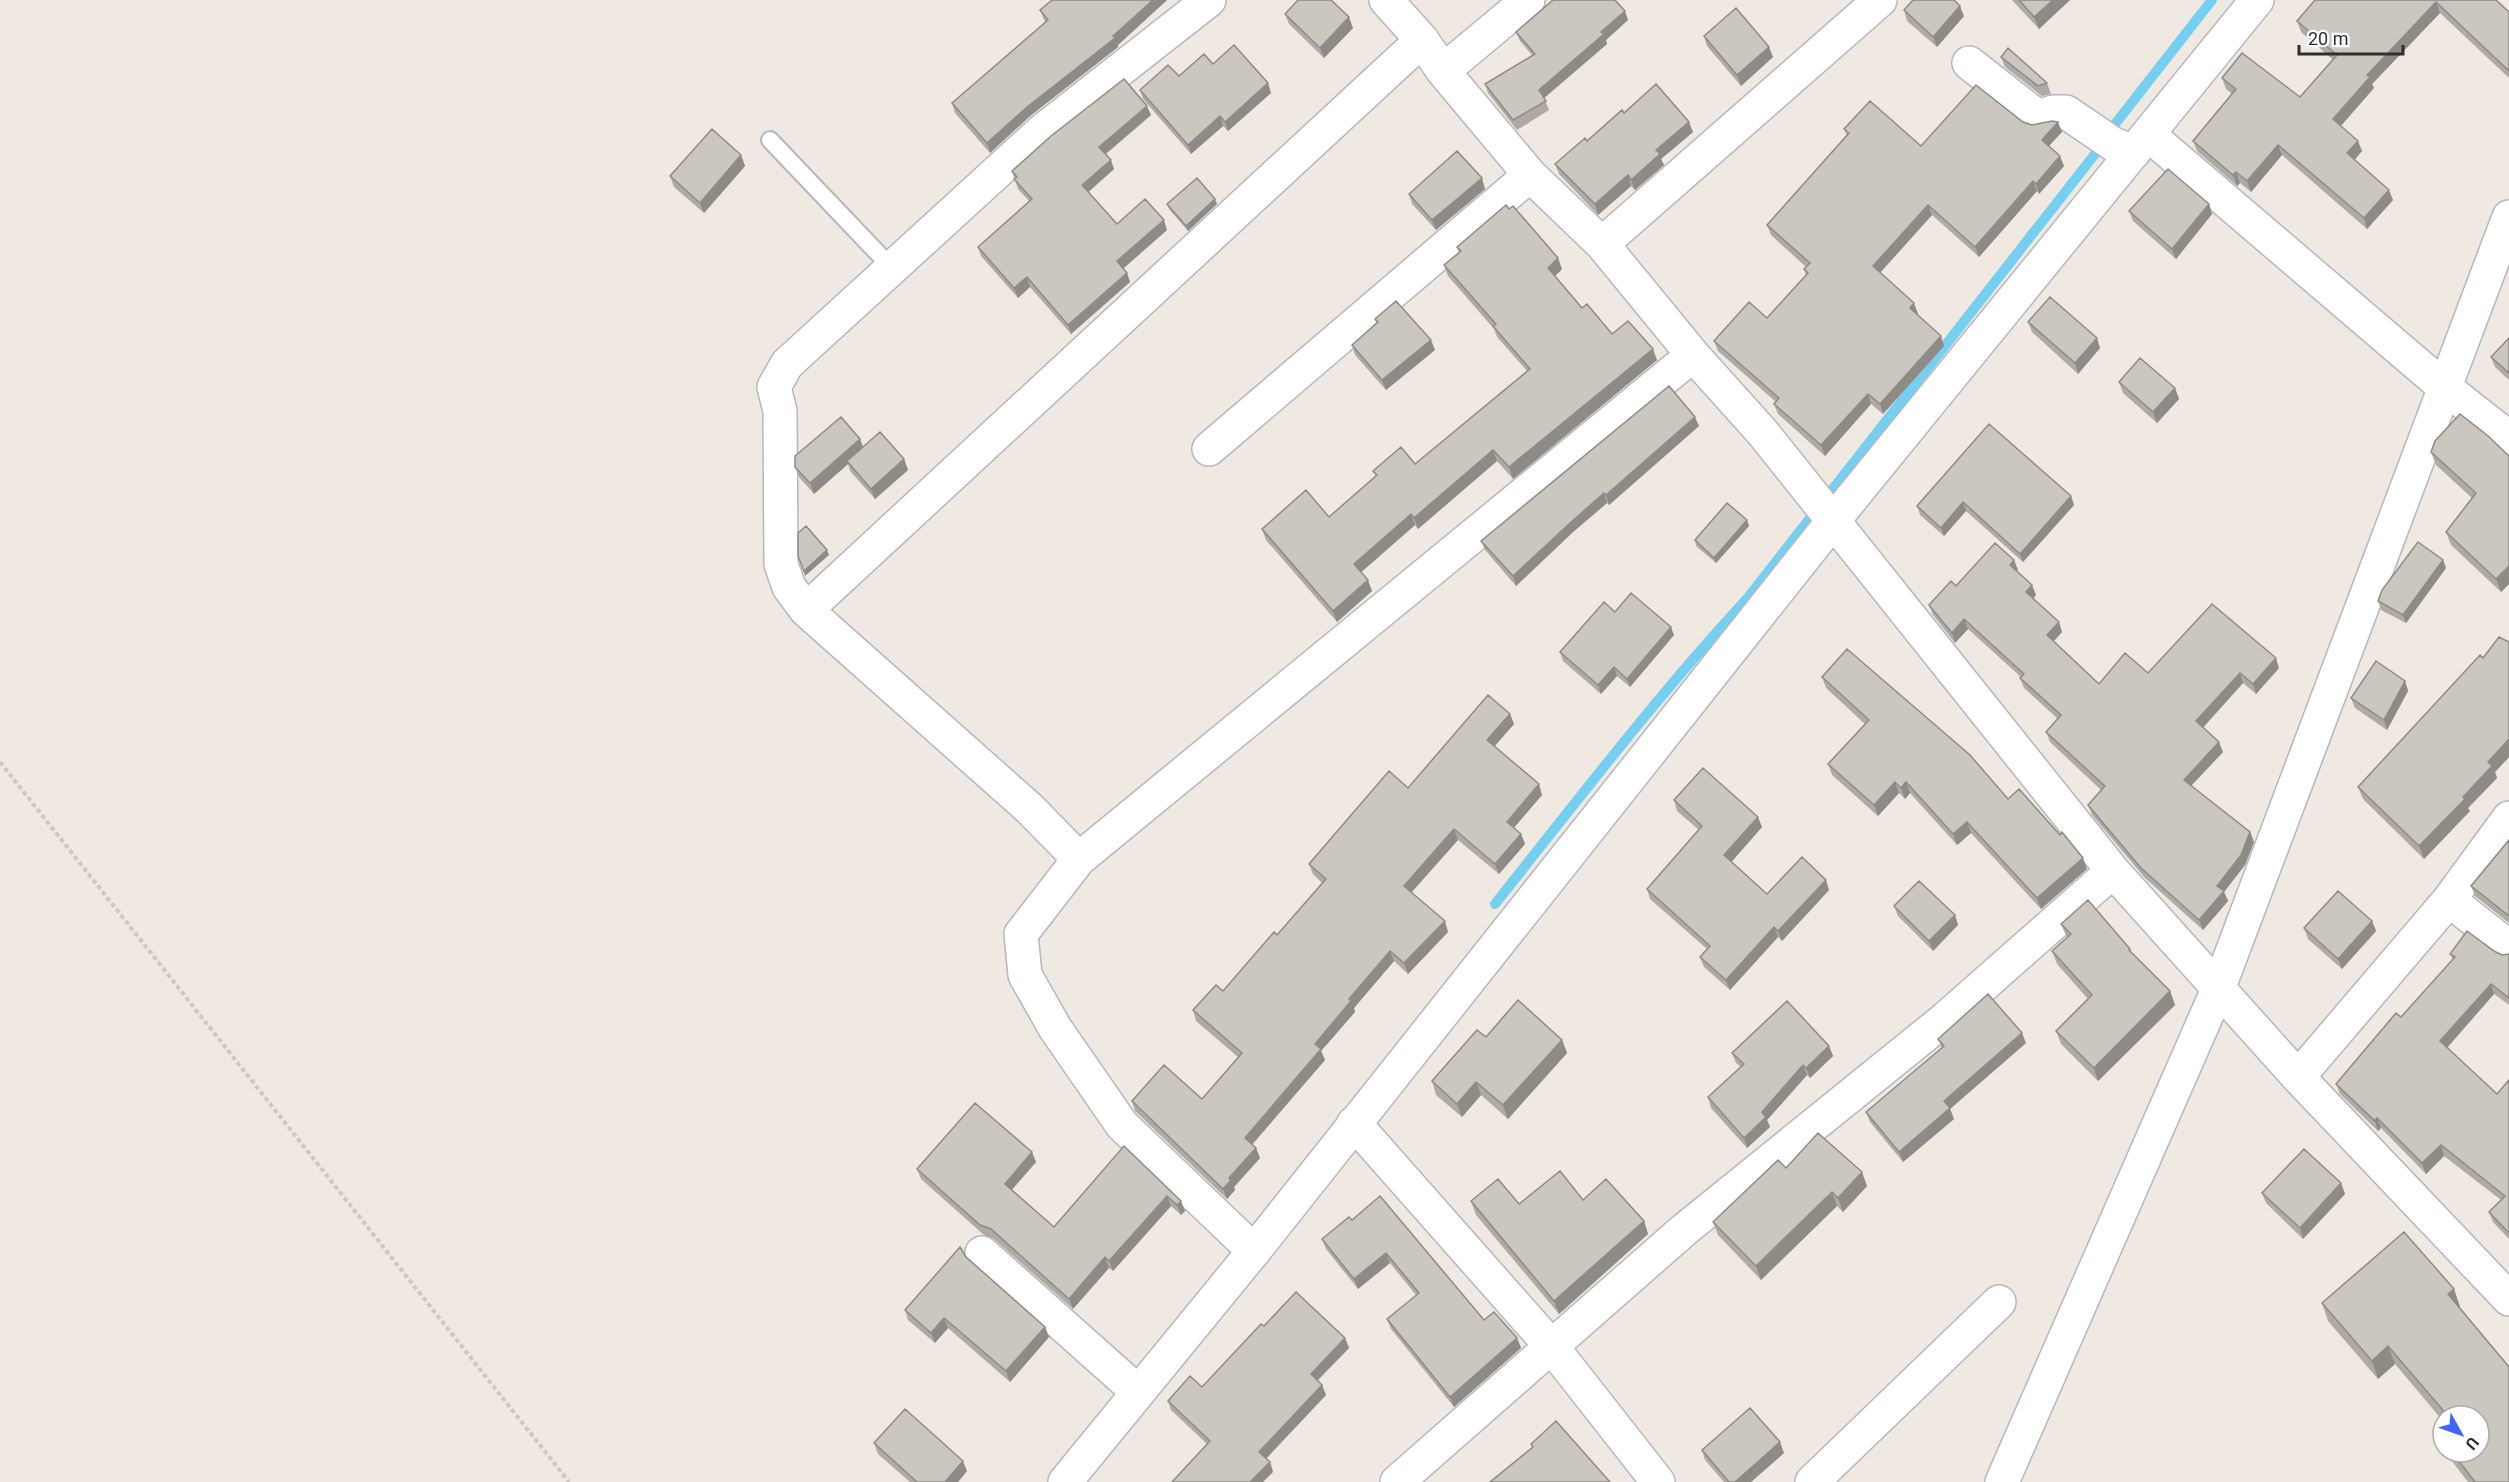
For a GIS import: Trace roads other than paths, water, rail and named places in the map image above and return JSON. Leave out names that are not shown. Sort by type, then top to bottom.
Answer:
[{"type":"street","points":[[1079,859],[1029,808],[806,610],[789,587],[781,564],[780,411],[774,387],[787,364],[1042,131],[1209,0]]},
{"type":"street","points":[[1386,0],[1422,40],[1443,71],[1530,175],[1602,244],[1693,355],[1763,433],[2113,871],[2298,1077],[2503,1280]]},
{"type":"street","points":[[1443,71],[1528,0]]},
{"type":"street","points":[[1602,244],[1880,0]]},
{"type":"street","points":[[1065,1482],[1254,1251],[2132,143],[2257,0]]},
{"type":"street","points":[[806,610],[1422,40]]},
{"type":"street","points":[[1969,63],[2038,117],[2053,112],[2066,112],[2086,125],[2132,143],[2509,438]]},
{"type":"street","points":[[1209,448],[1530,175]]},
{"type":"street","points":[[2002,1482],[2219,987],[2509,217]]},
{"type":"street","points":[[1254,1251],[1122,1125],[1055,1028],[1025,975],[1021,934],[1079,859],[1693,355]]},
{"type":"street","points":[[2298,1077],[2449,900],[2509,818]]},
{"type":"street","points":[[1397,1482],[1684,1230],[1945,1019],[2113,871]]},
{"type":"street","points":[[2449,900],[2509,947]]},
{"type":"street","points":[[1354,1123],[1552,1347],[1658,1482]]},
{"type":"street","points":[[982,1253],[1138,1392]]},
{"type":"street","points":[[1812,1482],[1999,1302]]},
{"type":"lane","points":[[770,140],[891,267]]},
{"type":"waterway","points":[[1495,904],[1649,711],[1746,600],[2095,154],[2112,128],[2212,0]]}]
